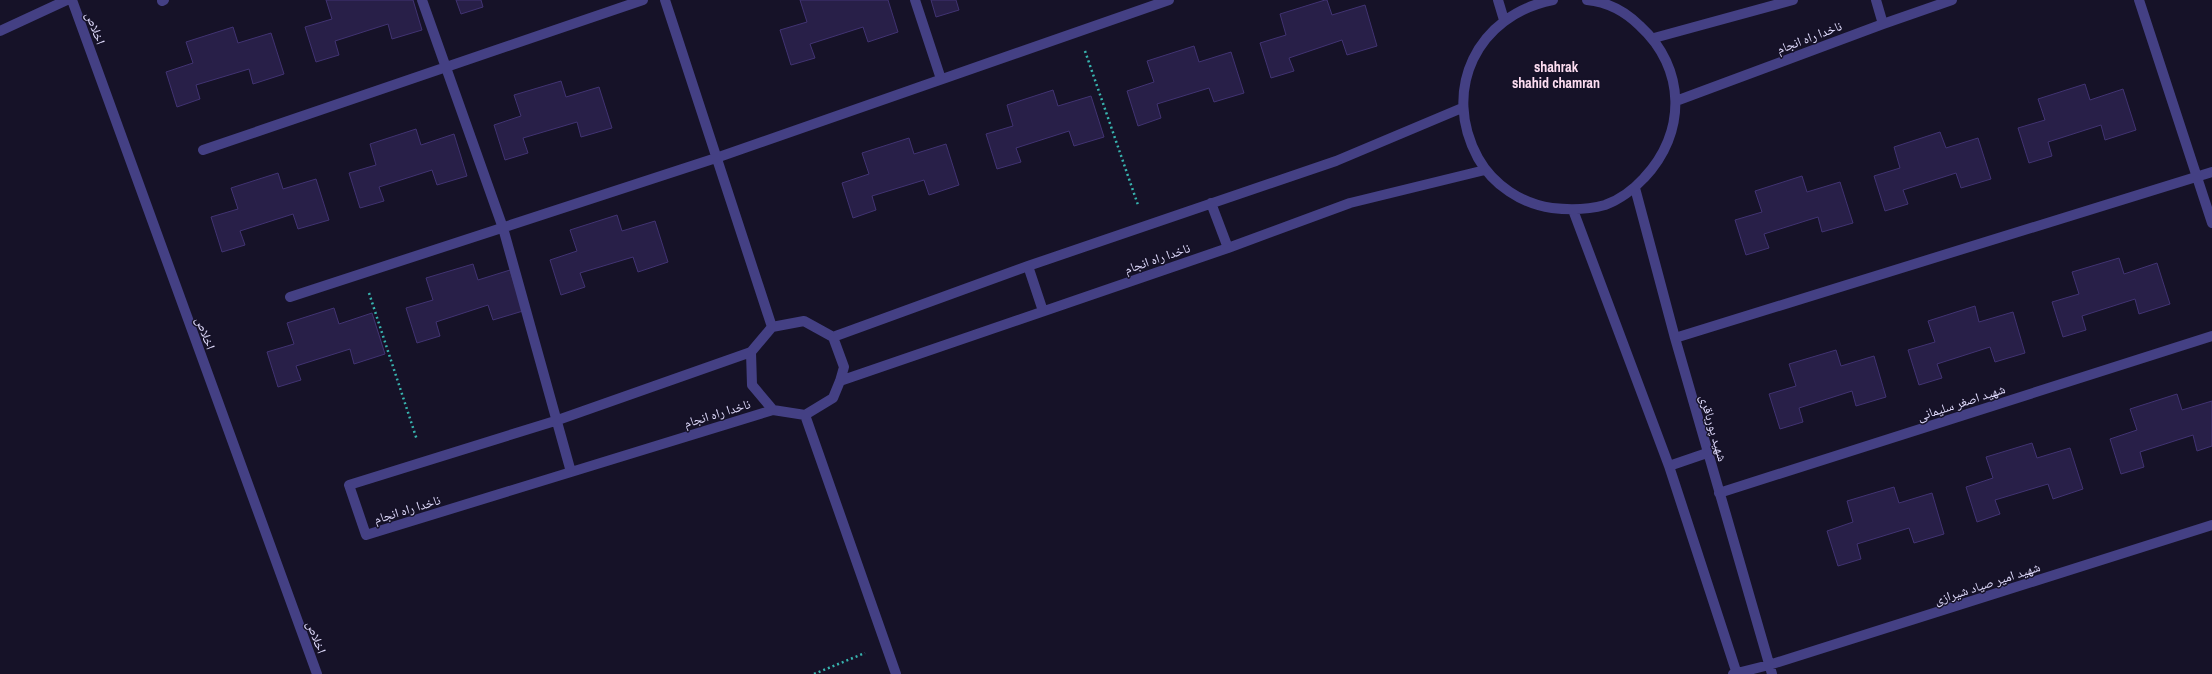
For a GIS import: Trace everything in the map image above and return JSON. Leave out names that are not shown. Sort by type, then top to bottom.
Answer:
[{"type":"street","points":[[0,31],[67,0]]},
{"type":"street","name":"اخلاص","points":[[72,0],[317,674]]},
{"type":"street","points":[[422,0],[503,228],[571,472]]},
{"type":"street","points":[[203,150],[643,0]]},
{"type":"street","points":[[665,0],[772,327]]},
{"type":"street","points":[[914,0],[941,80]]},
{"type":"street","points":[[290,297],[716,158],[1169,0]]},
{"type":"street","points":[[1498,0],[1504,20]]},
{"type":"street","points":[[1553,0],[1533,4],[1504,20],[1481,44],[1466,75],[1462,108],[1469,141],[1485,170],[1509,192],[1540,206],[1573,210],[1606,204],[1635,188],[1658,164],[1673,134],[1676,101],[1670,68],[1654,38],[1630,16],[1599,2],[1587,0]]},
{"type":"street","points":[[1654,38],[1793,0]]},
{"type":"street","points":[[1876,0],[1883,24]]},
{"type":"street","name":"ناخدا راه انجام","points":[[1676,101],[1952,0]]},
{"type":"street","points":[[2139,0],[2212,223]]},
{"type":"street","points":[[833,337],[1028,266],[1336,161],[1462,108]]},
{"type":"street","name":"ناخدا راه انجام","points":[[840,381],[1228,248],[1350,203],[1485,170]]},
{"type":"street","points":[[1674,338],[2212,172]]},
{"type":"street","name":"شهید پورباقری","points":[[1635,188],[1674,338],[1770,670]]},
{"type":"street","points":[[1210,203],[1228,248]]},
{"type":"street","points":[[1573,210],[1669,466],[1735,674]]},
{"type":"street","points":[[1028,266],[1044,311]]},
{"type":"street","points":[[804,321],[833,337],[844,367],[833,398],[805,415],[773,410],[752,385],[751,352],[772,327],[804,321]]},
{"type":"street","name":"شهید اصغر سلیمانی","points":[[1718,493],[2212,336]]},
{"type":"street","name":"ناخدا راه انجام","points":[[751,352],[556,421],[349,485],[366,535],[773,410]]},
{"type":"street","points":[[805,415],[896,674]]},
{"type":"street","points":[[1669,466],[1707,453]]},
{"type":"street","name":"شهید امیر صیاد شیرازی","points":[[1735,674],[1770,670],[2212,525]]},
{"type":"path","points":[[1078,32],[1145,226]]},
{"type":"path","points":[[363,274],[424,462]]},
{"type":"path","points":[[814,674],[886,644]]},
{"type":"building","points":[[326,0],[413,0],[422,30],[392,39],[388,24],[335,41],[339,55],[316,62],[305,27],[332,19]]},
{"type":"building","points":[[456,0],[481,0],[483,7],[461,14]]},
{"type":"building","points":[[800,0],[888,0],[898,32],[868,42],[863,27],[810,44],[815,58],[791,65],[780,30],[807,22]]},
{"type":"building","points":[[931,0],[956,0],[959,10],[936,17]]},
{"type":"building","points":[[1327,0],[1332,15],[1365,5],[1377,46],[1347,55],[1342,40],[1289,58],[1294,71],[1271,78],[1260,43],[1286,35],[1280,14]]},
{"type":"building","points":[[233,27],[238,43],[271,33],[284,74],[253,84],[249,69],[196,85],[200,99],[177,107],[166,72],[193,63],[186,42]]},
{"type":"building","points":[[1194,46],[1199,62],[1231,52],[1244,93],[1214,102],[1209,88],[1157,104],[1161,118],[1138,126],[1127,91],[1154,82],[1147,61]]},
{"type":"building","points":[[561,81],[566,97],[599,87],[612,128],[581,137],[577,122],[523,138],[528,153],[505,160],[494,125],[521,116],[514,95]]},
{"type":"building","points":[[2085,84],[2090,100],[2123,89],[2136,130],[2105,140],[2101,125],[2048,142],[2052,156],[2029,163],[2018,128],[2045,120],[2038,99]]},
{"type":"building","points":[[1053,90],[1058,106],[1091,96],[1104,137],[1074,146],[1069,131],[1016,148],[1021,162],[997,169],[986,134],[1013,126],[1007,105]]},
{"type":"building","points":[[416,129],[421,145],[454,134],[467,176],[437,185],[432,170],[379,187],[384,201],[360,208],[349,173],[376,165],[370,144]]},
{"type":"building","points":[[1940,132],[1946,148],[1978,138],[1991,179],[1961,188],[1956,173],[1903,190],[1908,204],[1885,211],[1874,176],[1900,168],[1894,147]]},
{"type":"building","points":[[909,138],[914,154],[946,144],[959,185],[929,195],[924,180],[872,196],[876,210],[853,218],[842,183],[869,174],[862,153]]},
{"type":"building","points":[[278,173],[283,189],[316,179],[329,220],[298,229],[293,214],[240,231],[245,245],[222,252],[211,217],[238,209],[231,188]]},
{"type":"building","points":[[1802,176],[1807,192],[1840,182],[1853,223],[1822,232],[1818,217],[1764,234],[1769,248],[1746,255],[1735,220],[1762,212],[1755,191]]},
{"type":"building","points":[[617,215],[622,231],[655,221],[668,262],[638,272],[633,257],[580,273],[585,287],[561,295],[550,260],[577,251],[570,230]]},
{"type":"building","points":[[2119,258],[2124,274],[2157,263],[2170,304],[2139,314],[2135,299],[2082,316],[2086,330],[2063,337],[2052,302],[2079,294],[2072,272]]},
{"type":"building","points":[[473,264],[478,280],[510,270],[523,311],[493,320],[488,305],[436,322],[440,336],[417,343],[406,308],[433,300],[426,278]]},
{"type":"building","points":[[1975,306],[1979,322],[2013,312],[2025,353],[1995,362],[1990,347],[1937,364],[1942,378],[1919,385],[1908,350],[1935,342],[1928,321]]},
{"type":"building","points":[[334,308],[339,324],[372,313],[385,354],[354,364],[350,349],[296,366],[301,380],[278,387],[267,352],[294,344],[287,323]]},
{"type":"building","points":[[1836,350],[1841,366],[1874,356],[1886,397],[1856,406],[1852,391],[1799,408],[1803,422],[1780,429],[1769,394],[1796,386],[1789,364]]},
{"type":"building","points":[[2177,394],[2182,410],[2212,401],[2212,446],[2197,451],[2193,435],[2140,452],[2144,467],[2121,474],[2110,439],[2137,430],[2130,409]]},
{"type":"building","points":[[2032,443],[2037,458],[2070,448],[2083,489],[2053,499],[2048,484],[1995,500],[2000,514],[1977,522],[1966,487],[1993,478],[1986,457]]},
{"type":"building","points":[[1894,487],[1899,503],[1932,493],[1944,534],[1914,543],[1909,528],[1857,544],[1861,559],[1838,566],[1827,531],[1853,522],[1847,501]]},
{"type":"district","name":"shahrak shahid chamran","points":[[1556,76]]}]
